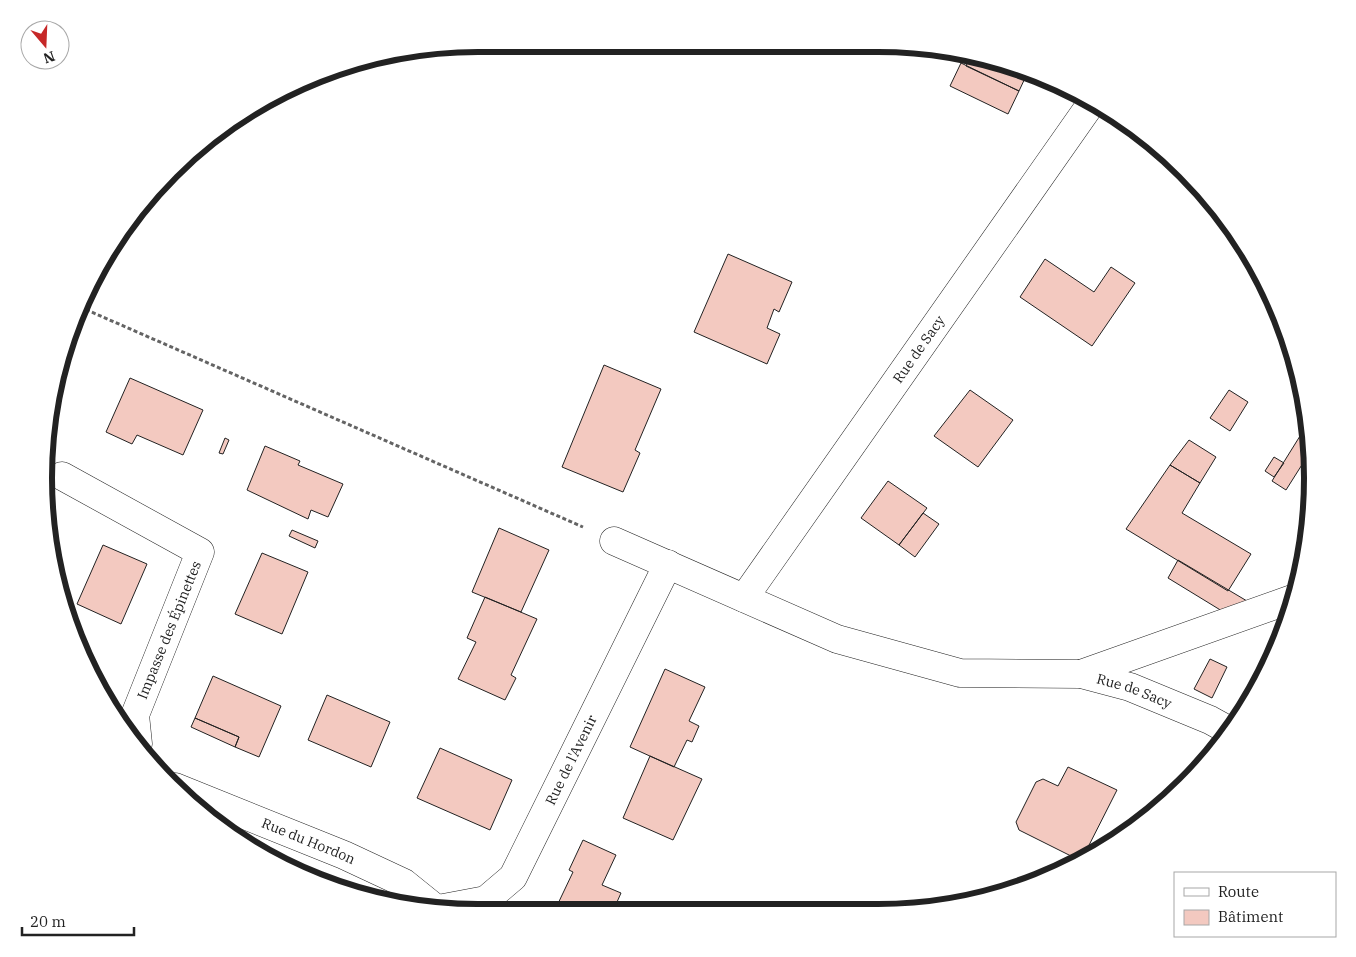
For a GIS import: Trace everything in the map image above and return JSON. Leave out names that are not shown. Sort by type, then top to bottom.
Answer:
[{"type":"street","name":"Rue de Sacy","points":[[744,598],[1088,109]]},
{"type":"street","name":"Impasse des Épinettes","points":[[62,476],[200,552],[135,716],[137,732]]},
{"type":"street","name":"Rue de Sacy","points":[[614,541],[837,639],[960,673],[1081,674],[1130,687],[1223,727]]},
{"type":"street","name":"Rue de l'Avenir","points":[[463,904],[486,900],[513,877],[668,564]]},
{"type":"street","points":[[1081,674],[1285,601]]},
{"type":"street","name":"Rue du Hordon","points":[[192,794],[344,854],[404,883],[425,901]]},
{"type":"path","points":[[87,310],[614,541]]},
{"type":"building","points":[[968,62],[1025,79],[1019,91],[966,66]]},
{"type":"building","points":[[961,63],[1019,91],[1008,114],[950,86]]},
{"type":"building","points":[[728,254],[792,282],[779,312],[774,309],[767,328],[780,334],[767,364],[694,332]]},
{"type":"building","points":[[1045,259],[1094,292],[1111,267],[1135,283],[1092,346],[1020,297]]},
{"type":"building","points":[[604,365],[661,389],[635,450],[640,453],[623,492],[562,467]]},
{"type":"building","points":[[130,378],[203,410],[183,455],[137,435],[132,444],[106,432]]},
{"type":"building","points":[[970,390],[1013,420],[978,467],[934,436]]},
{"type":"building","points":[[1229,390],[1248,402],[1230,431],[1210,418]]},
{"type":"building","points":[[1300,436],[1301,437],[1303,462],[1286,490],[1272,481]]},
{"type":"building","points":[[225,438],[229,440],[223,454],[219,453]]},
{"type":"building","points":[[1189,440],[1216,457],[1200,483],[1170,465]]},
{"type":"building","points":[[265,446],[300,461],[298,465],[343,484],[328,517],[311,510],[308,519],[247,490]]},
{"type":"building","points":[[1274,457],[1284,463],[1274,477],[1265,471]]},
{"type":"building","points":[[1170,465],[1200,483],[1182,513],[1251,554],[1228,591],[1126,529]]},
{"type":"building","points":[[888,481],[927,508],[899,545],[861,518]]},
{"type":"building","points":[[923,513],[939,524],[915,557],[899,545]]},
{"type":"building","points":[[499,528],[549,550],[521,612],[472,592]]},
{"type":"building","points":[[292,530],[318,541],[315,548],[289,536]]},
{"type":"building","points":[[103,545],[147,564],[121,624],[77,604]]},
{"type":"building","points":[[262,553],[308,572],[282,634],[235,614]]},
{"type":"building","points":[[1178,560],[1247,601],[1222,611],[1168,578]]},
{"type":"building","points":[[485,597],[537,619],[511,675],[516,678],[505,700],[458,679],[476,642],[467,638]]},
{"type":"building","points":[[1210,659],[1227,667],[1212,698],[1194,689]]},
{"type":"building","points":[[665,669],[705,687],[689,721],[699,726],[692,742],[687,740],[674,767],[630,747]]},
{"type":"building","points":[[213,676],[281,706],[259,757],[235,747],[239,737],[195,718]]},
{"type":"building","points":[[327,695],[390,722],[371,767],[308,740]]},
{"type":"building","points":[[195,718],[239,737],[235,747],[191,727]]},
{"type":"building","points":[[440,748],[512,780],[490,830],[417,798]]},
{"type":"building","points":[[650,756],[702,779],[673,840],[623,818]]},
{"type":"building","points":[[1068,767],[1117,790],[1087,849],[1073,857],[1019,830],[1016,822],[1036,782],[1043,779],[1058,786]]},
{"type":"building","points":[[583,840],[616,855],[602,885],[621,893],[616,904],[558,904],[573,872],[569,870]]}]
